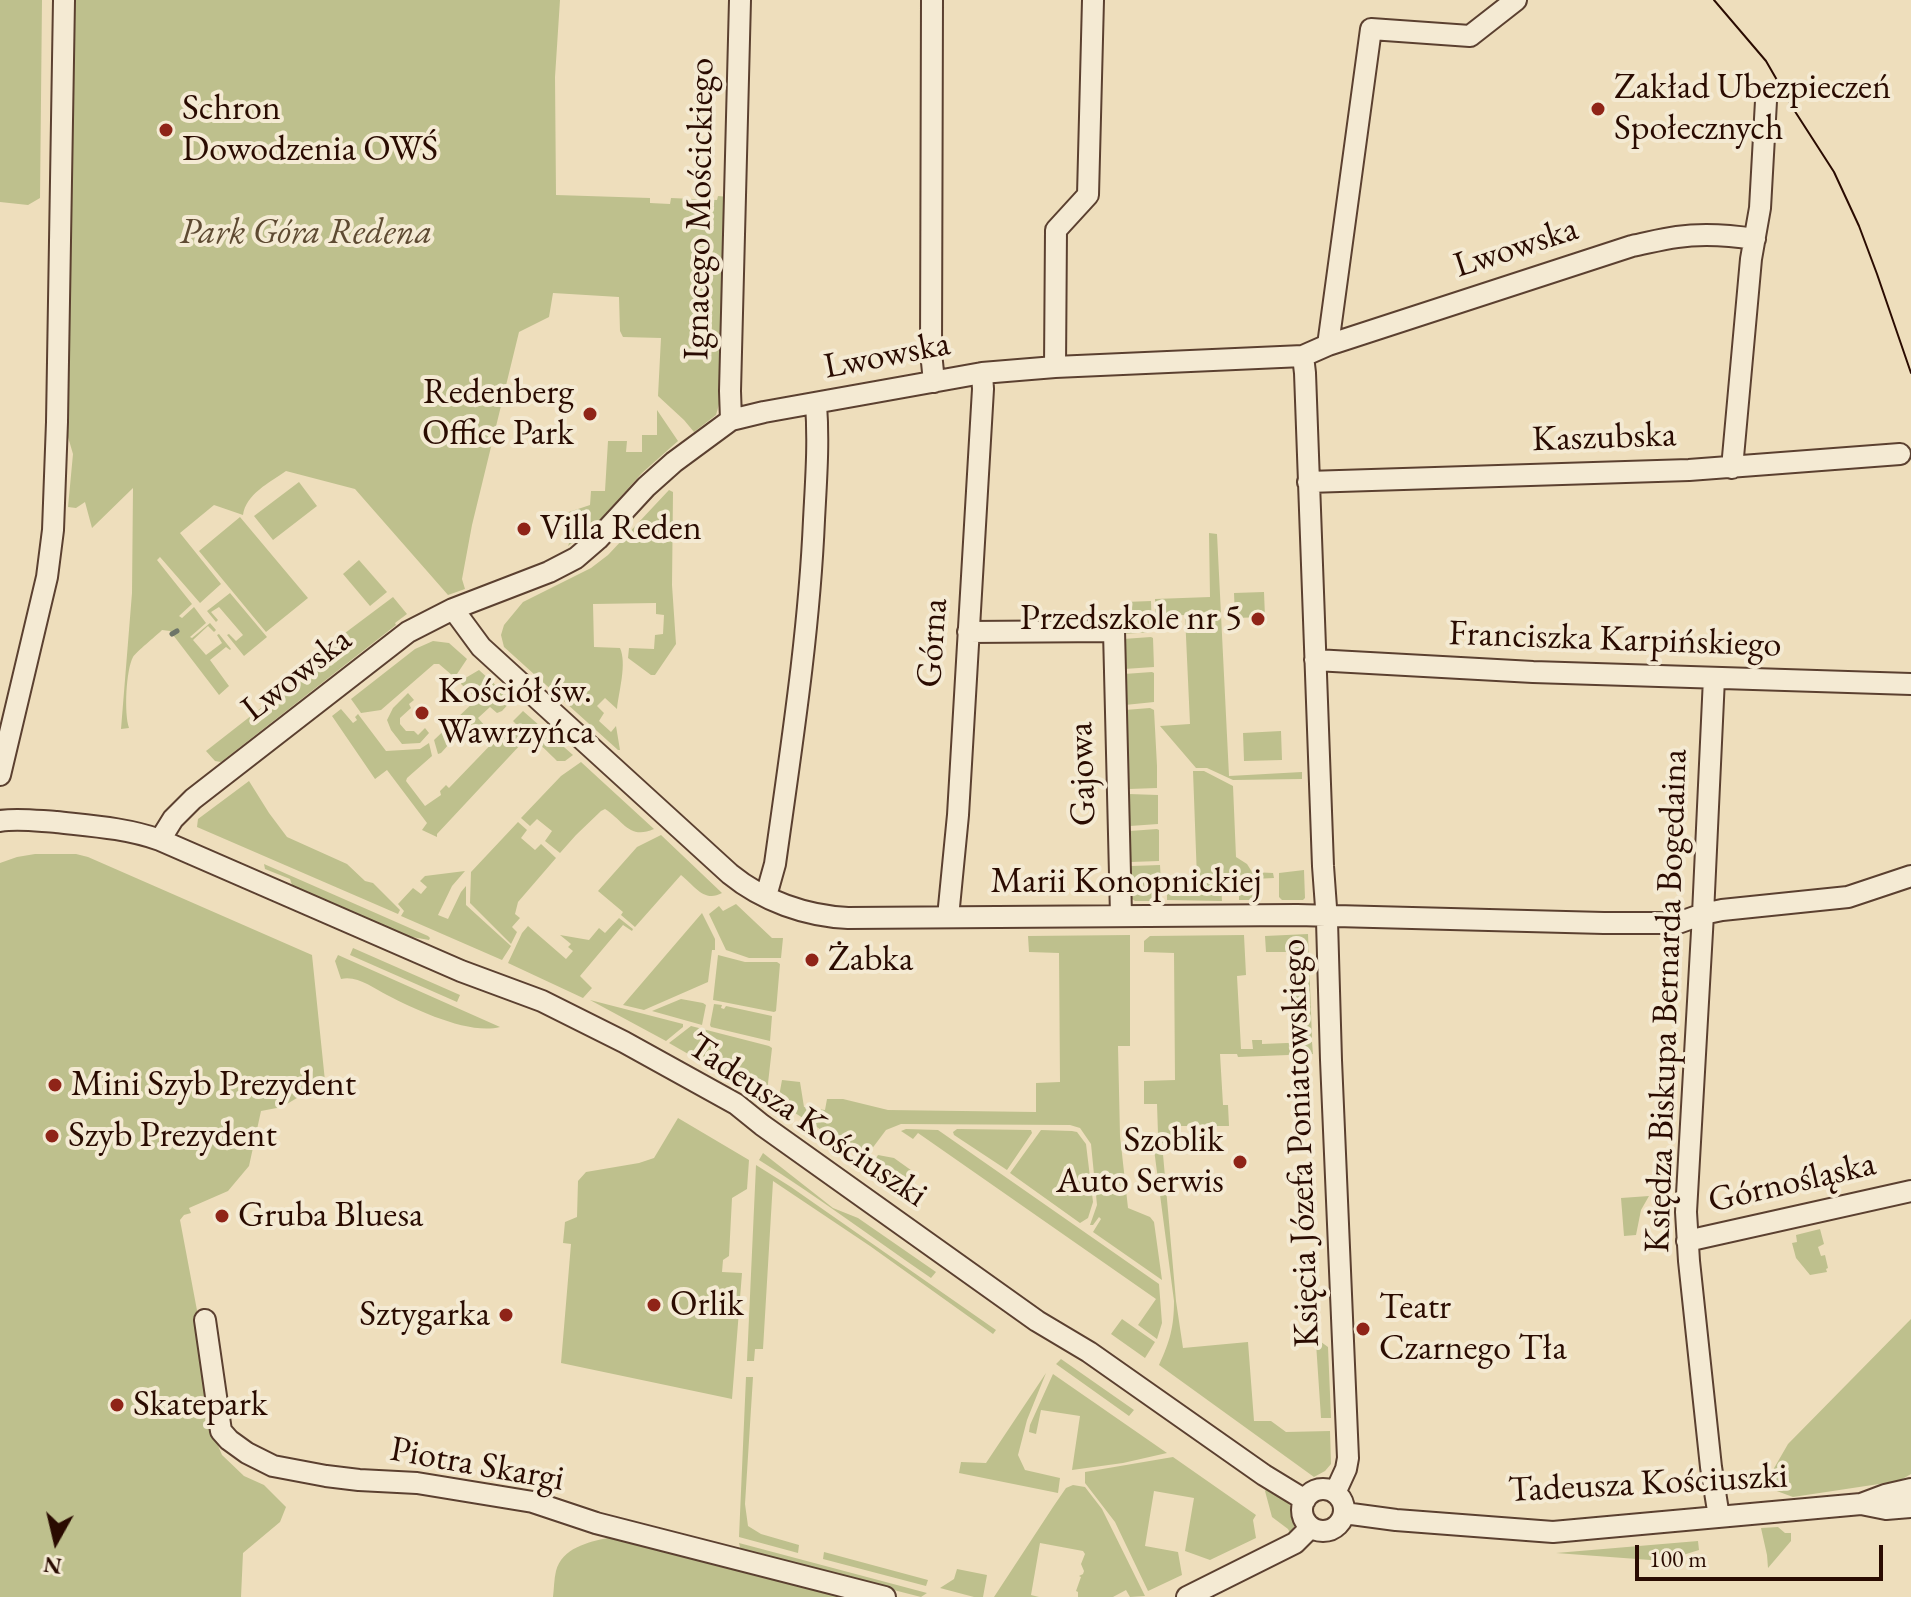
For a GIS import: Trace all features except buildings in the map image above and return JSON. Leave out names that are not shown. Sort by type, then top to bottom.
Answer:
[{"type":"street","points":[[0,775],[47,577],[52,535],[57,422],[64,0]]},
{"type":"street","name":"Ignacego Mościckiego","points":[[731,420],[740,0]]},
{"type":"street","points":[[932,0],[931,352],[934,382]]},
{"type":"street","points":[[1055,367],[1056,230],[1088,195],[1093,0]]},
{"type":"street","points":[[1328,345],[1371,29],[1470,36],[1516,0]]},
{"type":"street","points":[[1732,468],[1746,312],[1760,208],[1766,101]]},
{"type":"street","name":"Lwowska","points":[[160,840],[176,815],[212,784],[408,632],[453,609],[549,572],[576,558],[674,462],[731,420],[982,373],[1303,356],[1328,345],[1632,246],[1692,235],[1755,239]]},
{"type":"street","name":"Księcia Józefa Poniatowskiego","points":[[1303,356],[1348,1458],[1335,1493]]},
{"type":"street","name":"Górna","points":[[948,917],[958,815],[982,373]]},
{"type":"street","points":[[766,896],[775,864],[806,644],[812,581],[818,432],[816,404]]},
{"type":"street","name":"Kaszubska","points":[[1308,482],[1732,468],[1900,454]]},
{"type":"street","name":"Marii Konopnickiej","points":[[453,609],[488,654],[730,874],[766,896],[811,914],[828,917],[1326,915],[1678,923],[1722,910],[1848,897],[1911,876]]},
{"type":"street","name":"Gajowa","points":[[968,632],[1114,631],[1121,915]]},
{"type":"street","name":"Franciszka Karpińskiego","points":[[1315,660],[1533,672],[1911,684]]},
{"type":"street","name":"Księdza Biskupa Bernarda Bogedaina","points":[[1714,678],[1686,1212],[1709,1451],[1719,1517]]},
{"type":"street","name":"Tadeusza Kościuszki","points":[[0,821],[19,819],[112,827],[160,840],[447,965],[542,1001],[624,1042],[736,1104],[1037,1321],[1089,1352],[1264,1475],[1305,1500]]},
{"type":"street","name":"Górnośląska","points":[[1687,1241],[1911,1191]]},
{"type":"street","name":"Piotra Skargi","points":[[205,1320],[221,1431],[247,1453],[273,1466],[359,1480],[417,1483],[533,1502],[596,1523],[885,1597]]},
{"type":"street","name":"Tadeusza Kościuszki","points":[[1344,1513],[1553,1532],[1861,1504],[1911,1489]]},
{"type":"street","points":[[1315,1490],[1335,1493],[1341,1498],[1344,1513],[1341,1521],[1327,1530],[1311,1527],[1303,1514],[1305,1500],[1315,1490]]},
{"type":"street","name":"Tadeusza Kościuszki","points":[[1861,1504],[1886,1509],[1911,1507]]},
{"type":"street","points":[[1187,1597],[1295,1543],[1311,1527]]},
{"type":"green space","points":[[0,0],[42,0],[40,198],[28,205],[0,202]]},
{"type":"green space","name":"Park Góra Redena","points":[[74,0],[560,0],[555,77],[556,195],[650,198],[650,203],[670,204],[671,198],[717,200],[718,196],[728,197],[722,394],[716,415],[694,432],[658,396],[661,338],[623,337],[619,297],[553,293],[549,317],[519,332],[472,525],[462,579],[465,589],[448,595],[355,489],[286,471],[253,495],[243,515],[214,505],[180,533],[221,584],[200,603],[160,557],[157,560],[192,604],[179,616],[182,618],[194,607],[206,623],[190,637],[210,623],[216,630],[214,632],[208,626],[193,640],[206,655],[222,643],[219,634],[231,649],[226,647],[210,660],[229,686],[219,695],[170,631],[162,630],[133,657],[126,692],[129,728],[121,729],[132,593],[133,488],[92,528],[85,502],[76,508],[68,507],[73,454],[68,437]]},
{"type":"green space","points":[[657,410],[678,441],[642,473],[595,525],[568,546],[570,525],[557,526],[557,516],[590,505],[591,491],[605,491],[608,441],[627,441],[626,452],[642,452],[642,435],[657,435]]},
{"type":"green space","points":[[299,482],[317,506],[273,540],[254,516]]},
{"type":"green space","points":[[669,490],[673,492],[672,585],[676,644],[655,675],[628,658],[629,648],[654,649],[655,635],[663,634],[664,615],[656,614],[656,603],[593,604],[594,647],[620,648],[622,654],[617,709],[605,698],[597,706],[604,713],[599,721],[611,732],[616,726],[618,750],[504,647],[501,635],[504,625],[523,602],[591,568],[608,555]]},
{"type":"green space","points":[[240,517],[308,598],[266,632],[199,551]]},
{"type":"green space","points":[[1209,533],[1217,534],[1229,776],[1302,772],[1302,779],[1233,780],[1207,768],[1196,768],[1160,726],[1190,724],[1185,615],[1155,616],[1155,599],[1210,597]]},
{"type":"green space","points":[[359,560],[387,592],[370,606],[343,574]]},
{"type":"green space","points":[[1264,592],[1265,617],[1235,618],[1234,593]]},
{"type":"green space","points":[[230,593],[267,637],[244,656],[227,635],[236,641],[243,635],[219,607],[211,612],[218,620],[216,622],[207,611]]},
{"type":"green space","points":[[393,597],[407,614],[396,625],[221,762],[215,761],[206,751],[302,676],[297,669]]},
{"type":"green space","points":[[1151,601],[1152,632],[1123,634],[1122,606],[1125,602]]},
{"type":"green space","points":[[1151,637],[1154,667],[1124,669],[1123,639]]},
{"type":"green space","points":[[433,641],[449,643],[467,659],[457,674],[453,676],[439,664],[434,664],[381,710],[361,713],[351,699],[415,649]]},
{"type":"green space","points":[[479,670],[512,700],[497,713],[490,707],[478,718],[485,726],[450,743],[438,754],[434,740],[477,699],[461,684],[462,680]]},
{"type":"green space","points":[[1152,672],[1154,702],[1125,705],[1124,674]]},
{"type":"green space","points":[[408,693],[414,700],[409,704],[411,708],[400,718],[400,724],[406,731],[414,731],[418,735],[425,728],[429,733],[420,743],[402,744],[387,720],[393,708]]},
{"type":"green space","points":[[341,709],[353,723],[358,714],[386,751],[420,749],[429,743],[432,756],[406,781],[425,806],[441,795],[440,791],[446,785],[449,788],[501,734],[507,739],[519,727],[513,721],[523,711],[573,755],[565,761],[557,761],[537,744],[522,743],[437,837],[422,830],[427,823],[387,770],[375,779],[332,716]]},
{"type":"green space","points":[[1125,710],[1154,710],[1157,788],[1129,789]]},
{"type":"green space","points":[[1281,731],[1282,760],[1244,761],[1243,733]]},
{"type":"green space","points":[[581,762],[654,829],[633,831],[605,809],[560,853],[545,841],[552,831],[537,819],[530,826],[521,818],[561,776]]},
{"type":"green space","points":[[1193,771],[1204,771],[1233,786],[1236,857],[1247,864],[1252,872],[1273,873],[1274,878],[1253,879],[1253,900],[1239,900],[1239,889],[1232,889],[1232,880],[1197,879]]},
{"type":"green space","points":[[249,781],[287,837],[347,864],[365,881],[373,883],[400,910],[398,914],[197,827],[198,819]]},
{"type":"green space","points":[[1129,794],[1158,795],[1158,824],[1130,826]]},
{"type":"green space","points":[[518,822],[527,830],[521,838],[535,850],[541,844],[556,858],[518,902],[515,914],[520,918],[512,927],[517,932],[511,944],[470,903],[471,872]]},
{"type":"green space","points":[[1157,829],[1159,861],[1131,862],[1130,831]]},
{"type":"green space","points":[[661,835],[722,893],[705,895],[681,875],[635,927],[598,891],[637,847]]},
{"type":"green space","points":[[35,854],[88,857],[312,955],[325,1081],[282,1107],[261,1111],[249,1166],[228,1191],[189,1208],[191,1213],[180,1220],[199,1321],[211,1429],[222,1455],[244,1476],[264,1485],[286,1507],[280,1522],[243,1553],[241,1597],[0,1597],[0,863]]},
{"type":"green space","points":[[264,864],[430,938],[401,935],[293,888],[290,879],[265,869]]},
{"type":"green space","points":[[1160,865],[1162,901],[1132,899],[1131,866]]},
{"type":"green space","points":[[1304,870],[1305,898],[1282,900],[1279,897],[1279,873]]},
{"type":"green space","points":[[465,871],[452,886],[438,915],[448,919],[466,886],[466,905],[511,946],[502,960],[401,916],[404,911],[398,904],[413,888],[421,894],[427,887],[420,881],[425,876]]},
{"type":"green space","points":[[1221,884],[1222,901],[1167,900],[1167,885]]},
{"type":"green space","points":[[736,904],[772,938],[783,938],[781,958],[749,958],[726,950],[709,914],[719,906],[723,911]]},
{"type":"green space","points":[[702,913],[715,939],[708,982],[644,1010],[623,1005]]},
{"type":"green space","points":[[619,918],[633,929],[623,925],[580,976],[592,988],[583,998],[508,963],[528,926],[566,959],[573,951],[568,947],[571,944],[560,935],[589,940],[599,928],[605,933]]},
{"type":"green space","points":[[1308,934],[1312,1038],[1295,1039],[1292,952],[1266,952],[1265,936]]},
{"type":"green space","points":[[1130,935],[1130,1046],[1118,1046],[1120,1136],[1128,1208],[1150,1217],[1154,1222],[1162,1280],[1093,1232],[1101,1219],[1099,1217],[1090,1225],[1097,1205],[1091,1144],[1080,1128],[1070,1125],[901,1124],[886,1130],[865,1158],[778,1102],[782,1080],[800,1082],[804,1107],[825,1110],[827,1099],[843,1099],[888,1110],[1036,1112],[1036,1083],[1060,1082],[1059,953],[1029,952],[1028,936]]},
{"type":"green space","points":[[1244,935],[1246,975],[1237,976],[1241,1049],[1253,1049],[1252,1040],[1262,1040],[1262,1044],[1312,1042],[1313,1054],[1238,1057],[1237,1054],[1220,1054],[1223,1105],[1228,1105],[1229,1126],[1177,1126],[1177,1143],[1162,1143],[1176,1301],[1183,1348],[1248,1342],[1254,1421],[1271,1421],[1286,1432],[1330,1431],[1331,1464],[1314,1477],[1159,1365],[1171,1334],[1174,1301],[1152,1134],[1158,1134],[1157,1104],[1144,1104],[1144,1081],[1175,1080],[1174,953],[1144,952],[1144,941],[1150,936]]},
{"type":"green space","points":[[353,948],[460,995],[457,1002],[350,955]]},
{"type":"green space","points":[[338,955],[500,1027],[487,1029],[443,1020],[359,980],[341,979],[335,961]]},
{"type":"green space","points":[[718,955],[745,962],[780,964],[776,1011],[713,1000]]},
{"type":"green space","points":[[681,999],[706,1005],[702,1025],[652,1011]]},
{"type":"green space","points":[[590,1000],[683,1024],[683,1027],[666,1041]]},
{"type":"green space","points":[[714,1004],[722,1005],[724,1009],[726,1006],[772,1016],[770,1041],[711,1027]]},
{"type":"green space","points":[[691,1026],[772,1048],[767,1092],[760,1095],[669,1043]]},
{"type":"green space","points":[[678,1118],[749,1160],[747,1189],[732,1198],[729,1256],[723,1260],[722,1272],[742,1273],[732,1399],[561,1363],[571,1244],[563,1243],[565,1222],[577,1217],[578,1181],[586,1172],[654,1158]]},
{"type":"green space","points":[[957,1129],[1031,1130],[1032,1133],[1007,1170],[954,1135]]},
{"type":"green space","points":[[938,1130],[1159,1284],[1162,1323],[1157,1339],[1138,1325],[1156,1299],[918,1133],[913,1139],[901,1131]]},
{"type":"green space","points":[[1041,1130],[1077,1132],[1086,1144],[1093,1202],[1088,1218],[1080,1223],[1010,1173]]},
{"type":"green space","points":[[763,1153],[833,1208],[858,1218],[936,1272],[931,1278],[759,1160]]},
{"type":"green space","points":[[878,1155],[894,1158],[915,1173],[905,1188],[872,1165]]},
{"type":"green space","points":[[756,1165],[996,1330],[993,1334],[773,1181],[763,1349],[755,1349],[754,1361],[747,1361]]},
{"type":"green space","points":[[1649,1196],[1641,1210],[1636,1235],[1624,1236],[1621,1198]]},
{"type":"green space","points":[[1820,1229],[1824,1244],[1818,1247],[1821,1256],[1825,1255],[1828,1268],[1827,1272],[1810,1275],[1796,1258],[1792,1243],[1797,1242],[1796,1235]]},
{"type":"green space","points":[[1122,1319],[1155,1342],[1145,1358],[1111,1334]]},
{"type":"green space","points":[[1911,1319],[1911,1474],[1899,1481],[1793,1497],[1774,1490],[1773,1470],[1788,1444]]},
{"type":"green space","points":[[1321,1342],[1328,1347],[1331,1418],[1321,1418],[1316,1343]]},
{"type":"green space","points":[[1061,1359],[1134,1410],[1129,1416],[1056,1364]]},
{"type":"green space","points":[[1046,1373],[1027,1420],[1018,1455],[1025,1470],[1060,1478],[1058,1493],[959,1473],[961,1462],[986,1463]]},
{"type":"green space","points":[[1053,1374],[1167,1453],[1072,1470],[1080,1416],[1041,1410],[1036,1434],[1029,1432]]},
{"type":"green space","points":[[746,1377],[753,1377],[745,1504],[748,1526],[761,1534],[799,1545],[798,1553],[739,1537]]},
{"type":"green space","points":[[1173,1457],[1256,1515],[1253,1520],[1256,1538],[1210,1560],[1185,1551],[1194,1498],[1154,1491],[1145,1546],[1178,1552],[1182,1575],[1148,1591],[1115,1522],[1085,1483],[1085,1472]]},
{"type":"green space","points":[[1073,1485],[1085,1487],[1102,1509],[1145,1596],[1130,1597],[1126,1590],[1113,1597],[1078,1597],[1079,1576],[1084,1571],[1081,1564],[1085,1554],[1083,1551],[1040,1543],[1031,1595],[1039,1597],[994,1597],[1066,1488]]},
{"type":"green space","points":[[1267,1488],[1295,1512],[1295,1525],[1290,1533],[1272,1517],[1265,1491]]},
{"type":"green space","points":[[1778,1527],[1785,1533],[1791,1533],[1791,1541],[1768,1568],[1761,1528]]},
{"type":"green space","points":[[608,1538],[623,1539],[847,1597],[553,1597],[556,1571],[564,1557],[584,1544]]},
{"type":"green space","points":[[1698,1541],[1699,1550],[1664,1561],[1556,1553]]},
{"type":"green space","points":[[739,1543],[927,1593],[921,1597],[741,1551]]},
{"type":"green space","points":[[824,1552],[928,1580],[926,1586],[823,1559]]},
{"type":"green space","points":[[957,1569],[987,1575],[983,1597],[940,1588],[954,1579]]},
{"type":"waterway","points":[[172,634],[177,631]]},
{"type":"tram line","points":[[1714,0],[1766,61],[1834,172],[1859,226],[1911,373]]},
{"type":"place","name":"Zakład Ubezpieczeń Społecznych","points":[[1598,109]]},
{"type":"place","name":"Schron Dowodzenia OWŚ","points":[[166,130]]},
{"type":"place","name":"Redenberg Office Park","points":[[590,414]]},
{"type":"place","name":"Villa Reden","points":[[524,529]]},
{"type":"place","name":"Przedszkole nr 5","points":[[1258,619]]},
{"type":"place","name":"Kościół św. Wawrzyńca","points":[[422,713]]},
{"type":"place","name":"Żabka","points":[[812,960]]},
{"type":"place","name":"Mini Szyb Prezydent","points":[[55,1085]]},
{"type":"place","name":"Szyb Prezydent","points":[[52,1136]]},
{"type":"place","name":"Szoblik Auto Serwis","points":[[1240,1162]]},
{"type":"place","name":"Gruba Bluesa","points":[[222,1216]]},
{"type":"place","name":"Orlik","points":[[654,1305]]},
{"type":"place","name":"Sztygarka","points":[[506,1315]]},
{"type":"place","name":"Teatr Czarnego Tła","points":[[1363,1329]]},
{"type":"place","name":"Skatepark","points":[[117,1405]]}]
